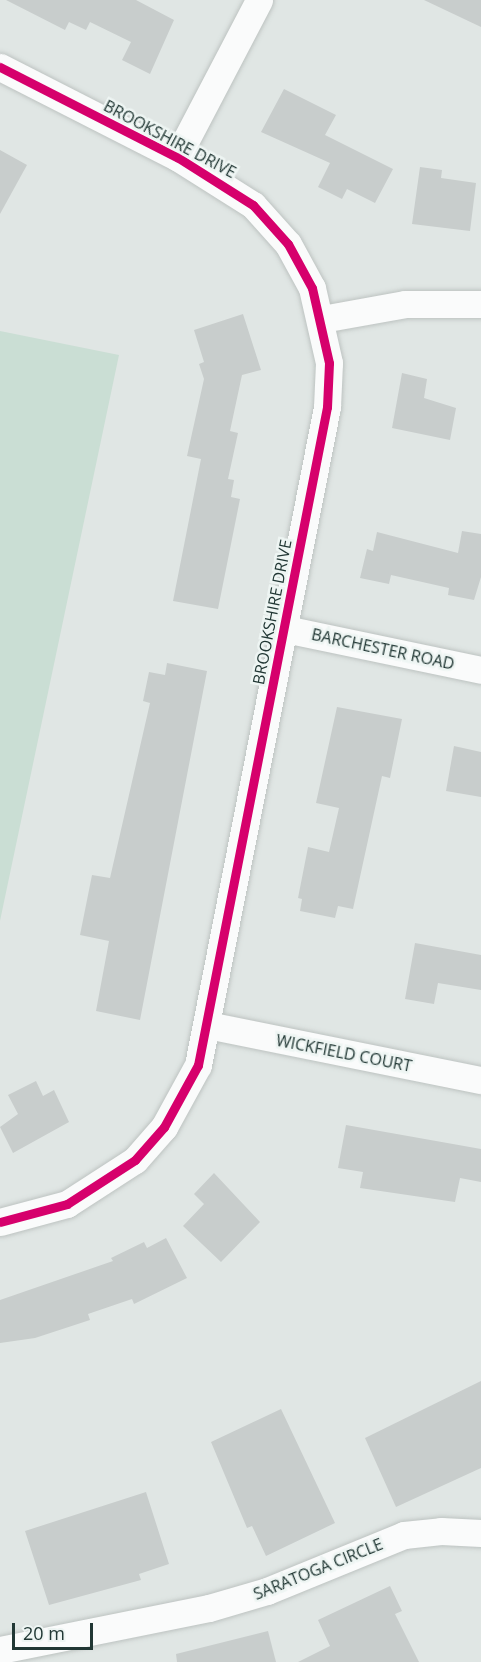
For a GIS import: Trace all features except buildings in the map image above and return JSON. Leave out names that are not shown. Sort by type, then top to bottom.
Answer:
[{"type":"street","points":[[177,158],[259,0]]},
{"type":"street","name":"BROOKSHIRE DRIVE","points":[[0,67],[233,189],[272,224],[301,266],[322,319],[328,363],[327,407],[198,1065],[184,1097],[135,1160],[66,1204],[0,1222]]},
{"type":"street","points":[[322,319],[405,304],[481,304]]},
{"type":"street","name":"BARCHESTER ROAD","points":[[285,629],[481,670]]},
{"type":"street","name":"WICKFIELD COURT","points":[[207,1025],[481,1080]]},
{"type":"street","name":"SARATOGA CIRCLE","points":[[10,1653],[209,1608],[267,1592],[404,1535],[481,1533]]},
{"type":"green space","points":[[0,331],[119,355],[0,921]]},
{"type":"cycle path","points":[[0,67],[177,157],[253,205],[288,244],[312,288],[329,363],[327,407],[198,1065],[164,1127],[135,1160],[67,1204],[0,1222]]}]
